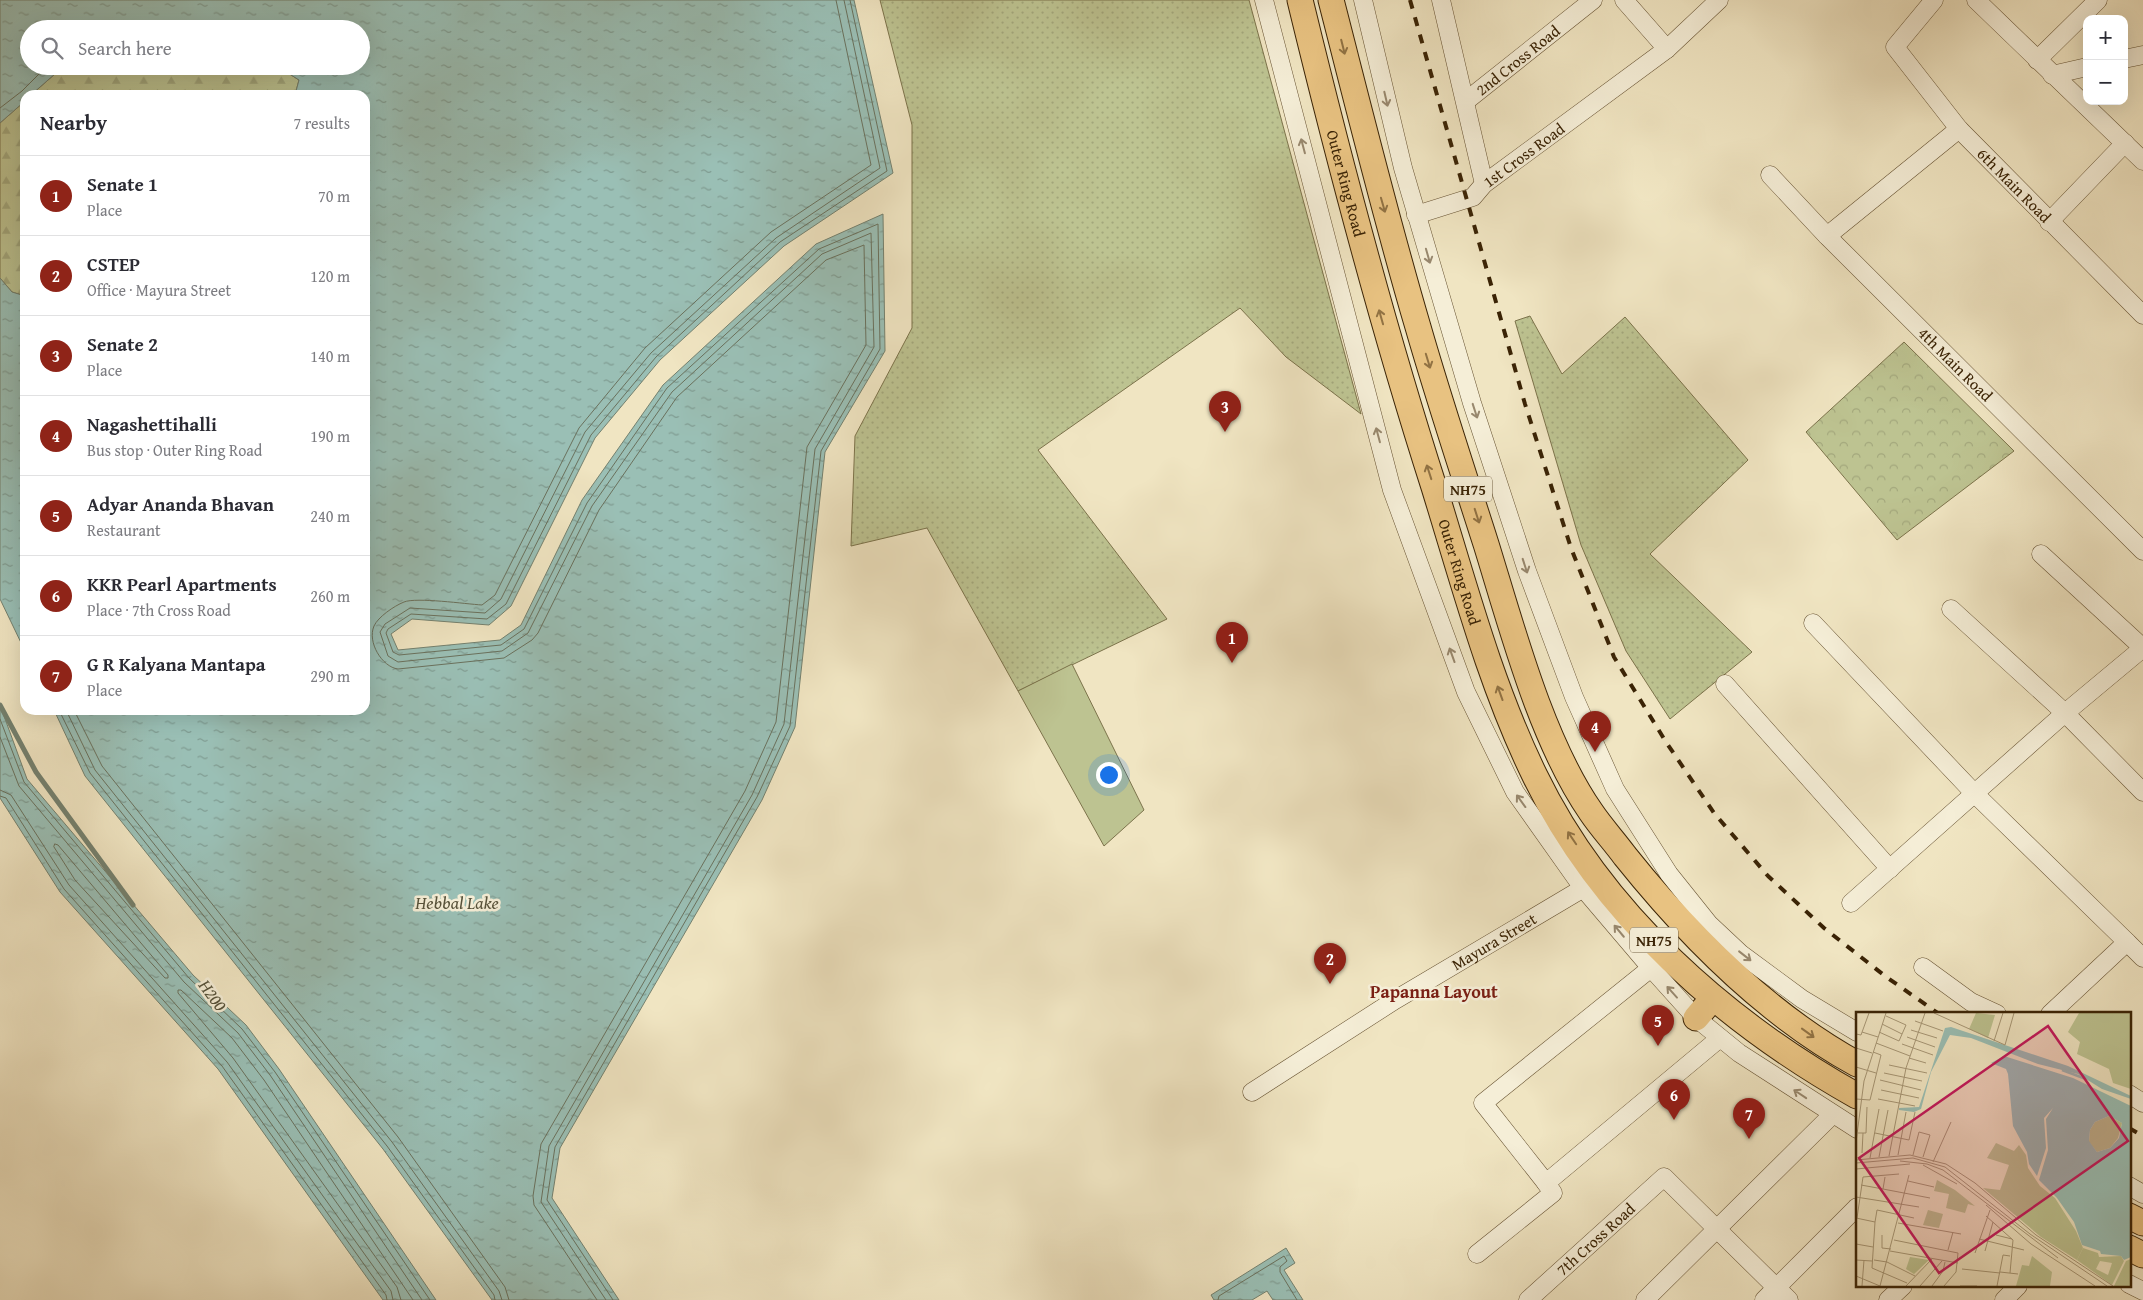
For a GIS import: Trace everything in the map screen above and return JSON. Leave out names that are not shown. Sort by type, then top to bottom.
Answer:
[{"type":"highway","name":"Outer Ring Road","points":[[1300,0],[1345,185],[1394,362],[1492,672],[1536,778],[1568,832],[1592,883],[1636,921],[1713,998]]},
{"type":"highway","name":"Outer Ring Road","points":[[1331,0],[1375,174],[1417,327],[1520,650],[1544,719],[1566,768],[1590,812],[1659,899],[1702,930]]},
{"type":"highway","name":"NH75","points":[[1702,930],[1769,1004],[1834,1051],[1856,1063]]},
{"type":"highway","name":"NH75","points":[[1713,998],[1770,1042],[1820,1075],[1856,1095]]},
{"type":"highway","points":[[1696,1018],[1713,998]]},
{"type":"highway","points":[[2130,1217],[2143,1224]]},
{"type":"highway","points":[[2130,1248],[2143,1255]]},
{"type":"street","points":[[1264,0],[1392,490],[1470,700],[1515,792],[1592,883],[1650,968],[1696,1018],[1720,1038],[1832,1115],[1856,1128]]},
{"type":"street","points":[[1363,0],[1392,125],[1416,215],[1455,346],[1527,571],[1574,697],[1616,789],[1702,930],[1741,954],[1802,998],[1856,1031]]},
{"type":"street","name":"1st Cross Road","points":[[1441,0],[1484,184],[1667,49],[1719,0]]},
{"type":"street","name":"2nd Cross Road","points":[[1466,102],[1592,0]]},
{"type":"street","points":[[1624,0],[1667,49]]},
{"type":"street","name":"6th Main Road","points":[[1934,0],[1895,47],[1959,129],[2143,315]]},
{"type":"street","points":[[1976,0],[2143,161]]},
{"type":"street","points":[[2037,60],[2098,0]]},
{"type":"street","points":[[2128,58],[2143,55]]},
{"type":"street","points":[[2052,75],[2083,68]]},
{"type":"street","points":[[1827,236],[1959,129]]},
{"type":"street","points":[[2049,222],[2124,143],[2143,140]]},
{"type":"street","name":"4th Main Road","points":[[1770,176],[1827,236],[2143,551]]},
{"type":"street","points":[[1416,215],[1473,196],[1484,184]]},
{"type":"street","points":[[1852,903],[2065,713],[2143,648],[2042,554]]},
{"type":"street","points":[[1951,609],[2065,713],[2143,792]]},
{"type":"street","points":[[1813,623],[1976,794],[2143,958]]},
{"type":"street","points":[[1724,684],[1890,869]]},
{"type":"street","name":"Mayura Street","points":[[1252,1092],[1395,1000],[1592,883]]},
{"type":"street","points":[[2052,1012],[2127,942]]},
{"type":"street","points":[[1923,967],[1971,1002],[1993,1012]]},
{"type":"street","points":[[1477,1254],[1553,1193],[1483,1103],[1650,968]]},
{"type":"street","points":[[1546,1183],[1720,1038]]},
{"type":"street","points":[[2130,1095],[2143,1103]]},
{"type":"street","points":[[1645,1300],[1832,1115]]},
{"type":"street","name":"7th Cross Road","points":[[1528,1300],[1664,1177],[1716,1229]]},
{"type":"street","points":[[2130,1187],[2143,1194]]},
{"type":"street","points":[[1716,1229],[1777,1296],[1856,1208]]},
{"type":"street","points":[[2130,1284],[2143,1291]]},
{"type":"street","points":[[1888,1300],[1901,1288]]},
{"type":"street","points":[[2004,1300],[2016,1288]]},
{"type":"green space","points":[[880,0],[1249,0],[1361,414],[1286,357],[1240,308],[1038,450],[1167,619],[1018,691],[927,528],[851,546],[855,436],[912,328],[912,125]]},
{"type":"green space","points":[[54,75],[291,75],[299,80],[296,90],[37,90]]},
{"type":"green space","points":[[20,105],[20,294],[12,292],[0,278],[0,123]]},
{"type":"green space","points":[[1530,316],[1562,374],[1625,317],[1748,460],[1650,554],[1752,652],[1670,719],[1626,651],[1581,545],[1515,321]]},
{"type":"green space","points":[[1904,342],[2014,451],[1897,540],[1806,432]]},
{"type":"green space","points":[[1072,664],[1144,810],[1104,846],[1018,691]]},
{"type":"water","name":"Hebbal Lake","points":[[0,0],[854,0],[893,173],[784,246],[660,360],[595,438],[511,606],[489,625],[412,619],[391,634],[398,650],[500,640],[521,625],[582,500],[663,385],[816,244],[883,214],[885,351],[825,452],[795,727],[762,800],[560,1148],[552,1198],[619,1300],[492,1300],[383,1149],[85,776],[56,715],[370,715],[370,90],[296,90],[299,80],[291,75],[370,75],[370,20],[20,20],[20,75],[54,75],[37,90],[20,90],[20,105],[0,123]]},
{"type":"water","points":[[0,278],[12,292],[20,294],[20,641],[0,599]]},
{"type":"water","points":[[0,705],[27,779],[193,975],[246,1025],[279,1069],[436,1300],[383,1300],[218,1069],[60,892],[0,798]]},
{"type":"water","points":[[1286,1248],[1295,1263],[1284,1270],[1303,1300],[1273,1300],[1267,1291],[1252,1300],[1214,1300],[1211,1295]]},
{"type":"waterway","name":"H200","points":[[0,705],[36,772],[133,905]]},
{"type":"railway","points":[[1410,0],[1525,404],[1571,548],[1614,657],[1666,742],[1714,813],[1768,876],[1824,928],[1885,976],[1936,1012]]},
{"type":"railway","points":[[2130,1129],[2143,1136]]},
{"type":"place","name":"Senate 2","points":[[1225,432]]},
{"type":"place","name":"Senate 1","points":[[1232,663]]},
{"type":"place","name":"Nagashettihalli","points":[[1595,752]]},
{"type":"place","name":"CSTEP","points":[[1330,984]]},
{"type":"place","name":"Adyar Ananda Bhavan","points":[[1658,1046]]},
{"type":"place","name":"KKR Pearl Apartments","points":[[1674,1120]]},
{"type":"place","name":"G R Kalyana Mantapa","points":[[1749,1139]]},
{"type":"district","name":"Papanna Layout","points":[[1434,991]]}]
